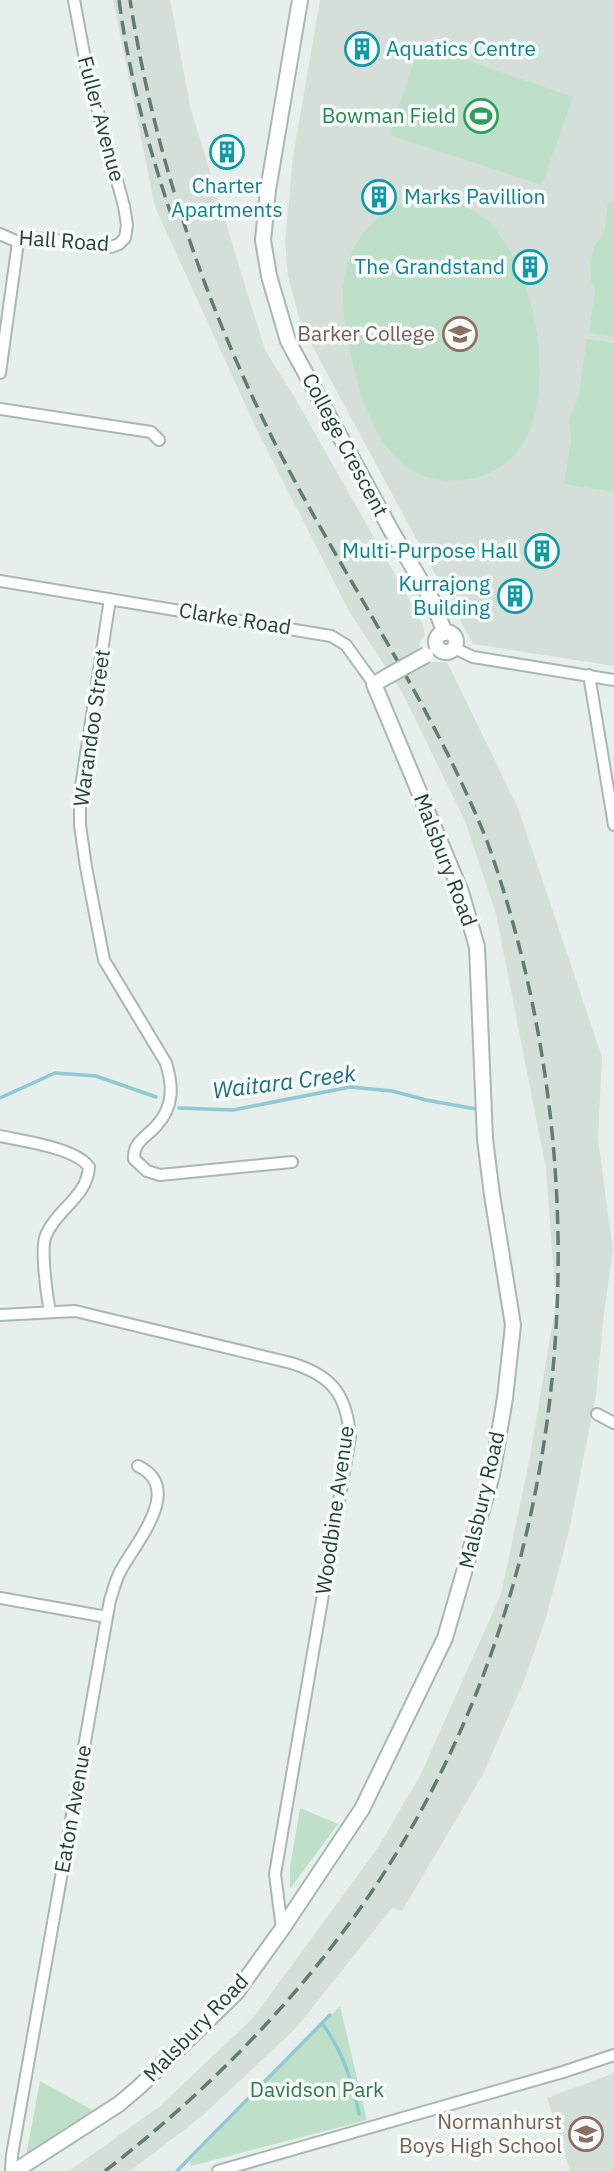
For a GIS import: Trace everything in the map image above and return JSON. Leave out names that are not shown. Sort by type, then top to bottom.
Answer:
[{"type":"street","name":"Fuller Avenue","points":[[74,0],[88,75],[124,206],[127,225],[125,238]]},
{"type":"street","name":"College Crescent","points":[[300,0],[268,190],[263,240],[269,276],[288,341],[432,600],[445,633],[454,636],[454,648]]},
{"type":"street","name":"Hall Road","points":[[0,234],[18,242],[31,238],[111,247],[125,238]]},
{"type":"street","points":[[0,373],[18,242]]},
{"type":"street","points":[[0,409],[151,432],[159,440]]},
{"type":"street","name":"Clarke Road","points":[[0,581],[331,636],[346,645],[374,684]]},
{"type":"street","name":"Warandoo Street","points":[[110,599],[80,793],[80,825],[104,960],[166,1063],[173,1093],[157,1126],[140,1140],[133,1151],[134,1159],[147,1171],[160,1175],[292,1162]]},
{"type":"street","points":[[432,651],[437,640],[445,633]]},
{"type":"street","points":[[374,684],[432,651],[448,652],[454,648],[474,657],[614,680]]},
{"type":"street","points":[[589,676],[614,825]]},
{"type":"street","name":"Malsbury Road","points":[[13,2171],[119,2104],[139,2088],[236,1993],[282,1929],[362,1809],[445,1639],[492,1475],[505,1398],[513,1325],[485,1139],[477,947],[461,892],[374,684]]},
{"type":"street","points":[[0,1136],[67,1152],[78,1156],[89,1167],[88,1179],[83,1187],[44,1236],[50,1311]]},
{"type":"street","name":"Woodbine Avenue","points":[[0,1315],[75,1311],[315,1370],[328,1380],[348,1416],[350,1437],[275,1874],[282,1929]]},
{"type":"street","points":[[597,1414],[614,1423]]},
{"type":"street","name":"Eaton Avenue","points":[[13,2171],[12,2155],[107,1617],[119,1574],[148,1525],[157,1496],[158,1486],[153,1476],[138,1466]]},
{"type":"street","points":[[0,1598],[107,1617]]},
{"type":"street","points":[[218,2171],[614,2055]]},
{"type":"shaded area","points":[[113,0],[170,0],[191,110],[265,350],[423,624],[425,635],[419,644],[424,664],[447,662],[518,808],[602,1057],[598,1139],[613,1251],[596,1395],[569,1531],[546,1617],[524,1681],[483,1774],[402,1911],[392,1908],[295,2029],[201,2117],[130,2171],[69,2171],[160,2106],[253,2018],[377,1849],[421,1774],[501,1594],[529,1462],[556,1302],[546,1169],[496,914],[465,821],[402,692],[350,613],[256,428],[155,207]]},
{"type":"shaded area","name":"Barker College","points":[[320,0],[614,0],[614,666],[473,644],[301,325],[288,276],[285,242],[293,157]]},
{"type":"shaded area","name":"Normanhurst Boys High School","points":[[614,2073],[614,2171],[570,2171],[547,2098]]},
{"type":"green space","name":"Bowman Field","points":[[420,44],[573,97],[542,185],[389,135]]},
{"type":"green space","points":[[423,198],[447,201],[469,208],[483,217],[501,236],[516,261],[535,322],[539,387],[534,416],[525,440],[503,466],[488,474],[463,480],[440,480],[410,469],[398,460],[380,437],[362,397],[344,320],[345,273],[350,257],[366,229],[391,209]]},
{"type":"green space","points":[[608,202],[614,202],[614,337],[589,333],[595,291],[591,281],[590,261],[596,243],[604,234]]},
{"type":"green space","points":[[587,339],[614,343],[614,492],[564,484],[571,441],[569,420],[578,399]]},
{"type":"green space","points":[[300,1808],[338,1824],[290,1889],[290,1867]]},
{"type":"green space","name":"Davidson Park","points":[[340,2006],[367,2120],[191,2166],[190,2161]]},
{"type":"green space","points":[[40,2081],[96,2112],[26,2156]]},
{"type":"waterway","name":"Waitara Creek","points":[[0,1098],[55,1073],[96,1076],[156,1097]]},
{"type":"waterway","name":"Waitara Creek","points":[[179,1108],[233,1110],[350,1087],[392,1091],[476,1109]]},
{"type":"waterway","points":[[177,2171],[330,2015]]},
{"type":"waterway","points":[[322,2023],[345,2066],[359,2114]]},
{"type":"railway","points":[[119,0],[141,113],[174,223]]},
{"type":"railway","points":[[105,2171],[201,2089],[290,1998],[343,1932],[421,1811],[481,1682],[524,1545],[549,1404],[558,1261],[551,1118],[527,977],[487,841],[442,742],[282,457],[231,348],[208,291],[170,177],[154,118],[130,0]]},
{"type":"place","name":"Aquatics Centre","points":[[362,49]]},
{"type":"place","name":"Bowman Field","points":[[481,116]]},
{"type":"place","name":"Charter Apartments","points":[[227,152]]},
{"type":"place","name":"Marks Pavillion","points":[[379,197]]},
{"type":"place","name":"The Grandstand","points":[[530,267]]},
{"type":"place","name":"Barker College","points":[[460,334]]},
{"type":"place","name":"Multi-Purpose Hall","points":[[542,551]]},
{"type":"place","name":"Kurrajong Building","points":[[515,596]]},
{"type":"place","name":"Normanhurst Boys High School","points":[[586,2134]]}]
